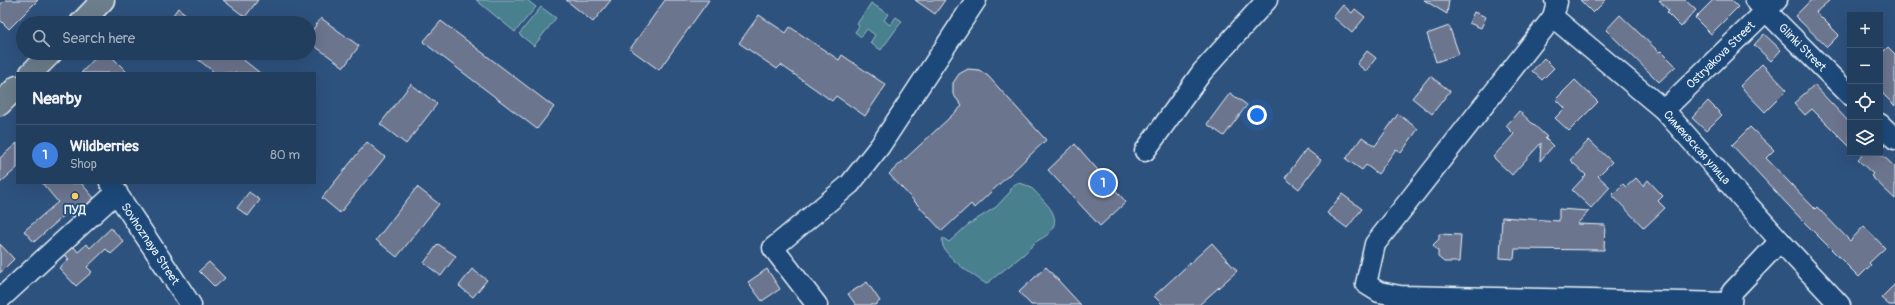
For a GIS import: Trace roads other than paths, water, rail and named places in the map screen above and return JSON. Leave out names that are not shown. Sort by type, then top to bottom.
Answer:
[{"type":"main road","points":[[88,16],[103,0]]},
{"type":"main road","points":[[32,72],[44,60]]},
{"type":"main road","points":[[0,104],[16,88]]},
{"type":"street","points":[[817,305],[773,248],[850,184],[880,146],[976,0]]},
{"type":"street","points":[[1145,151],[1202,72],[1267,0]]},
{"type":"street","name":"Glinki Street","points":[[1766,4],[1847,92]]},
{"type":"street","name":"Ostryakova Street","points":[[1664,110],[1766,4]]},
{"type":"street","points":[[1556,5],[1375,244],[1366,284],[1379,292],[1400,296],[1731,303],[1732,292],[1780,241]]},
{"type":"street","name":"Симеизская улица","points":[[1556,5],[1664,110],[1780,241],[1840,305]]},
{"type":"street","points":[[1883,127],[1895,139]]},
{"type":"street","points":[[0,299],[114,188]]},
{"type":"street","name":"Sovhoznaya Street","points":[[114,188],[191,305]]},
{"type":"place","name":"Wildberries","points":[[1103,183]]},
{"type":"place","name":"ПУД","points":[[75,196]]}]
